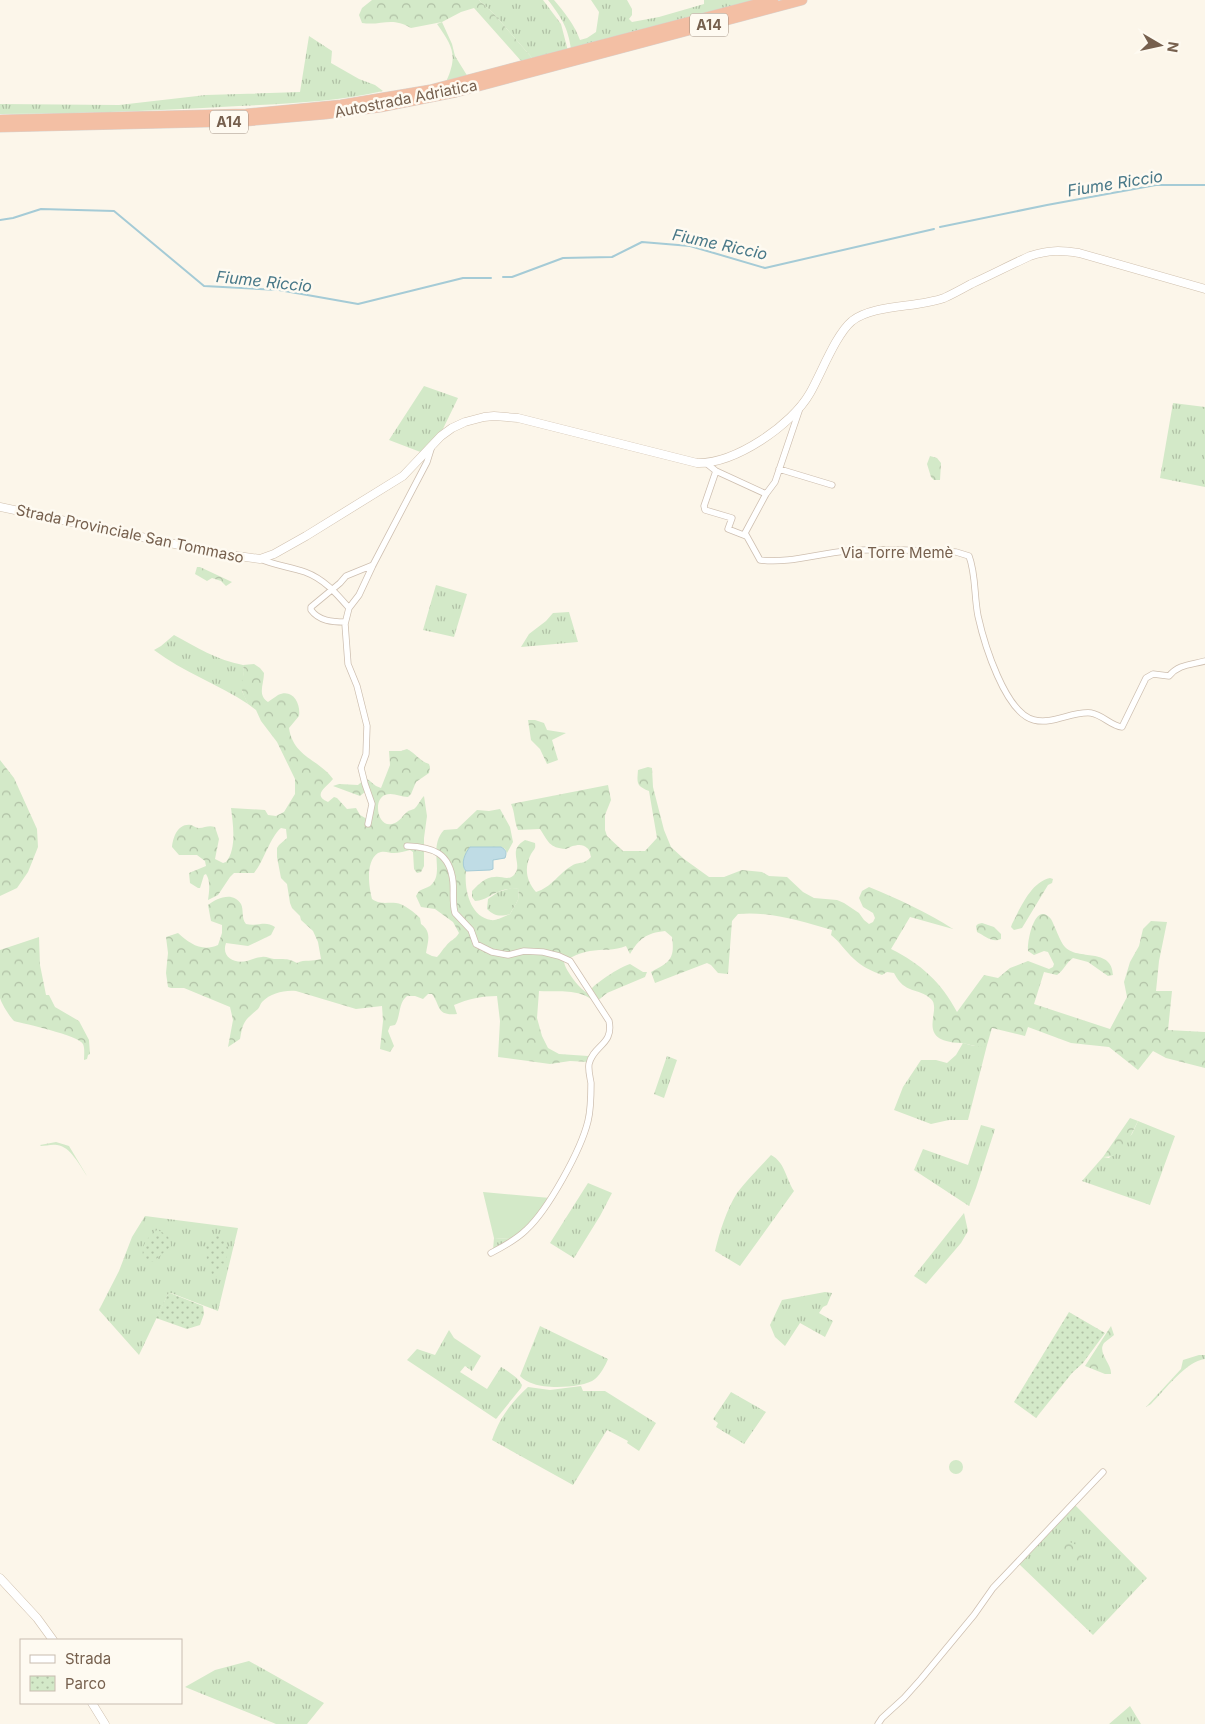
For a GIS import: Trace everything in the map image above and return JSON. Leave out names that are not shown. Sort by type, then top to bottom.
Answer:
[{"type":"highway","name":"Autostrada Adriatica","points":[[616,46],[773,0]]},
{"type":"highway","name":"Autostrada Adriatica","points":[[0,127],[206,123],[279,119],[380,107],[802,0]]},
{"type":"highway","name":"Autostrada Adriatica","points":[[0,120],[266,113],[455,88]]},
{"type":"street","name":"Strada Provinciale San Tommaso","points":[[0,507],[217,553],[260,559],[274,554],[306,536],[403,476],[441,436],[465,422],[484,417],[503,416],[518,418],[689,462],[706,464],[736,454],[778,428],[800,407],[810,394],[845,328],[859,316],[875,311],[944,298],[1042,252],[1060,250],[1079,253],[1205,289]]},
{"type":"street","points":[[716,471],[704,506],[705,510],[732,518],[728,529],[746,536],[745,533],[766,494],[775,482],[800,407]]},
{"type":"street","points":[[368,824],[372,804],[364,784],[361,768],[366,754],[367,726],[357,686],[348,664],[345,622],[349,608],[359,594],[372,565],[427,462],[433,444]]},
{"type":"street","points":[[706,464],[716,471],[766,494]]},
{"type":"street","points":[[779,468],[832,485]]},
{"type":"street","name":"Via Torre Memè","points":[[746,536],[760,560],[785,560],[850,551],[956,552],[969,556],[973,564],[978,616],[997,673],[1017,710],[1034,720],[1052,720],[1072,715],[1093,713],[1122,727],[1146,678],[1152,674],[1169,676],[1174,669],[1183,665],[1205,661]]},
{"type":"street","points":[[260,559],[316,577],[333,589],[349,608]]},
{"type":"street","points":[[345,622],[320,619],[311,608],[351,573],[372,565]]},
{"type":"street","points":[[407,846],[432,849],[443,856],[449,864],[453,880],[455,913],[471,930],[476,944],[492,952],[508,955],[524,951],[543,952],[570,961],[609,1021],[611,1030],[608,1039],[592,1057],[589,1064],[590,1111],[588,1122],[576,1151],[549,1201],[528,1229],[514,1241],[491,1253]]},
{"type":"street","points":[[878,1724],[921,1679],[974,1615],[993,1588],[1103,1472]]},
{"type":"street","points":[[0,1578],[37,1618],[52,1639]]},
{"type":"street","points":[[93,1704],[106,1724]]},
{"type":"green space","points":[[372,0],[479,0],[494,14],[533,59],[522,62],[474,8],[461,12],[442,22],[411,28],[404,24],[392,22],[362,23],[359,15],[362,8]]},
{"type":"green space","points":[[479,0],[543,0],[561,24],[568,51],[533,59],[494,14]]},
{"type":"green space","points":[[548,0],[554,0],[562,9],[580,40],[596,32],[599,12],[591,0],[627,0],[632,9],[632,15],[629,19],[632,22],[659,17],[704,4],[704,0],[758,0],[571,49],[568,34],[563,23]]},
{"type":"green space","points":[[442,22],[455,56],[468,77],[446,82],[453,58],[450,45],[437,24]]},
{"type":"green space","points":[[309,36],[332,51],[331,63],[383,91],[323,101],[282,104],[110,112],[0,114],[0,104],[119,105],[206,95],[300,92]]},
{"type":"green space","points":[[424,386],[458,398],[440,435],[423,453],[389,440]]},
{"type":"green space","points":[[1173,403],[1205,407],[1205,487],[1160,478]]},
{"type":"green space","points":[[930,456],[937,458],[941,463],[940,480],[934,480],[931,477],[927,464]]},
{"type":"green space","points":[[197,567],[232,582],[226,586],[221,581],[212,578],[207,581],[195,574]]},
{"type":"green space","points":[[436,585],[467,594],[454,637],[423,630]]},
{"type":"green space","points":[[569,612],[578,642],[521,647],[529,634],[553,613]]},
{"type":"green space","points":[[174,635],[216,656],[243,665],[242,691],[248,704],[177,665],[154,650]]},
{"type":"green space","points":[[254,664],[264,673],[262,693],[268,702],[283,693],[292,695],[295,698],[299,707],[299,716],[289,728],[292,738],[301,752],[333,779],[321,793],[323,799],[328,802],[334,797],[337,798],[347,809],[356,808],[360,815],[367,819],[370,807],[366,791],[360,796],[333,786],[339,784],[358,785],[366,778],[381,788],[390,765],[389,751],[407,749],[429,764],[429,773],[416,782],[408,797],[391,794],[385,795],[381,798],[378,808],[384,823],[395,823],[408,811],[414,809],[424,796],[427,816],[424,838],[424,866],[421,872],[417,873],[414,869],[413,852],[410,850],[396,853],[378,853],[371,862],[369,875],[372,899],[381,903],[402,905],[420,918],[421,924],[428,934],[426,953],[432,956],[437,957],[459,933],[453,922],[435,909],[421,907],[416,896],[419,891],[430,886],[437,875],[437,845],[439,837],[444,830],[457,829],[477,810],[489,811],[500,809],[510,827],[513,842],[507,853],[501,847],[470,847],[464,868],[466,871],[467,894],[473,908],[484,918],[498,919],[510,914],[518,900],[519,889],[503,890],[482,900],[475,901],[472,897],[472,891],[488,878],[512,877],[517,871],[517,849],[519,844],[525,840],[535,843],[535,848],[527,864],[527,874],[536,892],[551,884],[573,865],[584,862],[591,857],[589,850],[582,845],[566,849],[552,845],[540,829],[518,830],[511,804],[608,785],[611,800],[605,815],[607,836],[623,851],[645,851],[657,838],[649,791],[638,784],[638,770],[648,767],[652,768],[653,787],[664,830],[671,847],[709,877],[724,877],[742,870],[762,872],[769,876],[787,877],[803,892],[814,898],[837,900],[844,903],[859,913],[869,924],[875,918],[873,913],[863,907],[859,898],[862,891],[869,887],[912,906],[953,929],[910,917],[891,949],[912,961],[929,975],[951,1001],[957,1012],[984,975],[998,978],[1010,968],[1028,961],[1049,969],[1053,967],[1054,964],[1048,952],[1044,951],[1034,955],[1028,951],[1033,924],[1036,918],[1045,915],[1051,919],[1065,947],[1071,951],[1107,961],[1111,966],[1113,975],[1108,976],[1088,962],[1073,958],[1057,975],[1044,972],[1034,1004],[1110,1029],[1127,997],[1124,982],[1130,962],[1139,946],[1143,929],[1151,921],[1167,922],[1159,961],[1156,991],[1172,991],[1168,1030],[1205,1032],[1205,1068],[1166,1058],[1153,1051],[1138,1070],[1109,1047],[1071,1043],[1028,1027],[1025,1036],[992,1028],[987,1045],[984,1047],[946,1041],[938,1037],[934,1031],[932,1024],[934,1004],[931,999],[926,995],[907,988],[898,980],[894,973],[887,972],[882,975],[860,964],[831,935],[832,930],[785,917],[750,913],[738,914],[732,921],[728,974],[718,973],[707,963],[655,983],[651,972],[670,959],[673,950],[672,937],[665,931],[648,935],[637,944],[630,954],[626,946],[617,949],[586,952],[573,956],[564,962],[574,980],[588,993],[607,976],[630,964],[643,972],[647,972],[645,977],[607,993],[595,1003],[590,998],[577,993],[539,991],[537,1018],[542,1036],[548,1048],[559,1054],[588,1056],[600,1044],[589,1062],[570,1061],[550,1064],[498,1057],[500,1021],[497,996],[480,997],[459,1003],[454,1005],[457,1014],[450,1014],[442,1012],[432,994],[428,994],[423,999],[407,996],[402,1002],[395,1025],[390,1026],[388,1031],[394,1046],[390,1052],[380,1049],[383,1021],[382,1006],[356,1009],[296,991],[287,991],[269,996],[262,1002],[258,1009],[245,1021],[240,1039],[228,1047],[233,1020],[230,1007],[184,988],[168,987],[166,937],[178,933],[196,946],[207,948],[218,945],[222,933],[222,925],[211,921],[208,905],[220,898],[229,897],[238,900],[241,904],[246,924],[268,924],[275,927],[271,935],[248,946],[226,943],[225,952],[227,956],[242,962],[258,957],[289,960],[297,963],[321,959],[318,942],[313,931],[292,908],[287,884],[281,878],[277,848],[287,838],[286,829],[281,828],[277,832],[254,873],[234,873],[218,895],[208,900],[209,884],[206,874],[200,888],[198,888],[190,883],[189,873],[206,866],[205,861],[197,855],[179,855],[172,847],[175,835],[183,826],[215,827],[219,839],[215,859],[223,863],[226,862],[233,843],[231,808],[265,810],[268,815],[276,816],[284,812],[295,794],[295,779],[277,742],[261,721],[256,710],[248,704],[241,687],[244,671],[243,665]]},
{"type":"green space","points":[[528,720],[544,723],[547,730],[566,733],[552,740],[558,760],[547,764],[540,749],[531,740]]},
{"type":"green space","points":[[0,760],[14,778],[37,829],[38,847],[28,872],[17,888],[0,896]]},
{"type":"green space","points":[[1050,878],[1053,879],[1052,883],[1048,885],[1022,928],[1014,930],[1011,927],[1012,924],[1027,896],[1037,884]]},
{"type":"green space","points":[[512,888],[519,889],[518,900],[510,914],[497,915],[487,909],[488,899],[498,892]]},
{"type":"green space","points":[[982,923],[994,927],[1001,934],[1001,939],[992,940],[977,932],[976,926]]},
{"type":"green space","points":[[39,937],[40,965],[46,995],[49,995],[55,1007],[79,1021],[89,1040],[90,1054],[87,1059],[84,1060],[83,1044],[72,1037],[14,1021],[0,998],[0,950]]},
{"type":"green space","points":[[963,1043],[974,1046],[987,1045],[968,1120],[949,1120],[931,1124],[894,1110],[903,1087],[921,1060],[936,1060],[947,1063],[956,1055]]},
{"type":"green space","points":[[667,1056],[677,1060],[664,1098],[654,1094]]},
{"type":"green space","points":[[1130,1118],[1138,1121],[1127,1143],[1114,1156],[1103,1157]]},
{"type":"green space","points":[[1138,1121],[1175,1136],[1150,1205],[1082,1181],[1103,1157],[1109,1158],[1132,1134]]},
{"type":"green space","points":[[981,1125],[995,1129],[969,1206],[914,1170],[923,1149],[968,1165]]},
{"type":"green space","points":[[56,1142],[69,1146],[87,1176],[74,1157],[62,1146],[40,1145]]},
{"type":"green space","points":[[771,1155],[782,1166],[794,1191],[740,1266],[715,1251],[719,1236],[737,1193]]},
{"type":"green space","points":[[588,1183],[612,1193],[574,1258],[550,1243]]},
{"type":"green space","points":[[483,1192],[550,1198],[524,1229],[511,1239],[494,1238]]},
{"type":"green space","points":[[964,1213],[968,1231],[961,1243],[926,1284],[914,1276]]},
{"type":"green space","points":[[145,1216],[238,1228],[218,1311],[171,1293],[168,1294],[139,1355],[99,1310],[119,1271],[132,1237]]},
{"type":"green space","points":[[157,1230],[167,1236],[171,1246],[154,1261],[150,1262],[143,1256],[143,1248],[148,1238]]},
{"type":"green space","points":[[523,1232],[493,1250],[494,1238],[511,1239]]},
{"type":"green space","points":[[218,1234],[225,1239],[229,1250],[224,1264],[220,1263],[216,1277],[212,1276],[211,1269],[207,1263],[206,1245],[211,1235]]},
{"type":"green space","points":[[825,1292],[832,1293],[827,1305],[819,1313],[833,1321],[825,1337],[800,1323],[785,1346],[775,1337],[770,1325],[782,1300]]},
{"type":"green space","points":[[170,1293],[203,1306],[204,1314],[200,1325],[187,1329],[156,1318]]},
{"type":"green space","points":[[1069,1312],[1105,1333],[1083,1363],[1072,1373],[1036,1418],[1014,1402]]},
{"type":"green space","points":[[540,1326],[608,1359],[599,1375],[590,1382],[565,1387],[540,1386],[528,1382],[520,1376]]},
{"type":"green space","points":[[1111,1326],[1114,1335],[1102,1347],[1103,1355],[1111,1370],[1111,1374],[1105,1374],[1085,1366]]},
{"type":"green space","points":[[449,1330],[454,1338],[481,1356],[472,1371],[465,1366],[460,1372],[487,1389],[501,1367],[516,1377],[522,1385],[496,1419],[407,1360],[417,1349],[435,1355]]},
{"type":"green space","points":[[1205,1355],[1205,1359],[1190,1365],[1146,1407],[1181,1369],[1183,1360]]},
{"type":"green space","points":[[581,1386],[583,1391],[605,1391],[656,1423],[639,1451],[627,1443],[628,1441],[607,1430],[573,1485],[492,1440],[498,1424],[506,1411],[528,1387],[550,1390]]},
{"type":"green space","points":[[731,1392],[766,1412],[744,1444],[716,1427],[718,1423],[713,1419]]},
{"type":"green space","points":[[956,1460],[961,1462],[963,1467],[961,1472],[956,1474],[951,1472],[949,1467],[951,1462]]},
{"type":"green space","points":[[1074,1504],[1147,1578],[1093,1635],[1019,1564]]},
{"type":"green space","points":[[1071,1542],[1078,1548],[1083,1562],[1081,1564],[1071,1559],[1064,1552],[1064,1544]]},
{"type":"green space","points":[[249,1661],[324,1703],[307,1724],[276,1724],[185,1687],[215,1670]]},
{"type":"green space","points":[[1130,1706],[1141,1724],[1109,1724]]},
{"type":"water","points":[[470,847],[501,847],[506,851],[506,856],[505,858],[493,860],[493,869],[466,871],[463,862]]},
{"type":"waterway","name":"Fiume Riccio","points":[[940,227],[1156,185],[1205,185]]},
{"type":"waterway","name":"Fiume Riccio","points":[[0,220],[41,209],[114,211],[204,286],[279,290],[358,304],[463,278],[491,278]]},
{"type":"waterway","name":"Fiume Riccio","points":[[503,277],[512,277],[563,258],[612,257],[642,242],[690,246],[765,268],[934,229]]}]
